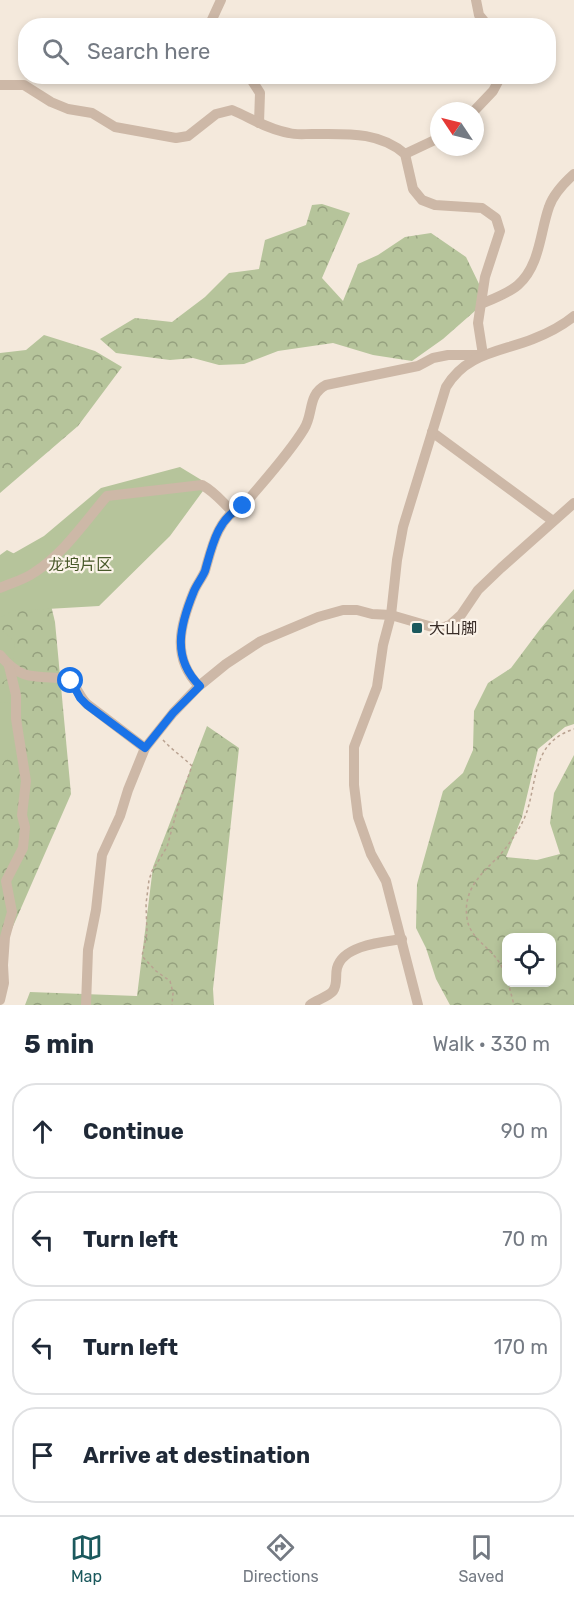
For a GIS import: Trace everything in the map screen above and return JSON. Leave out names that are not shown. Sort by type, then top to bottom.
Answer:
[{"type":"street","points":[[213,18],[221,0]]},
{"type":"street","points":[[476,0],[482,18]]},
{"type":"street","points":[[254,84],[260,93],[259,123]]},
{"type":"street","points":[[483,102],[497,84]]},
{"type":"street","points":[[0,85],[24,85],[51,102],[68,109],[92,113],[115,127],[176,138],[188,136],[216,114],[232,111],[291,134],[350,134],[376,137],[391,142],[405,154],[413,189],[422,200],[435,205],[483,208],[496,218],[500,231],[485,277],[478,323],[483,355]]},
{"type":"street","points":[[405,154],[430,142]]},
{"type":"street","points":[[481,304],[518,285],[531,266],[543,235],[549,206],[574,174]]},
{"type":"street","points":[[418,1005],[386,881],[371,854],[358,817],[354,785],[354,747],[377,687],[383,645],[391,615],[403,527],[446,387],[454,374],[483,355],[533,339],[562,326],[574,316]]},
{"type":"street","points":[[200,686],[188,674],[183,662],[181,633],[190,602],[204,573],[213,541],[232,511],[243,506],[305,428],[312,399],[320,388],[418,366],[432,358],[448,355],[483,355]]},
{"type":"street","points":[[432,432],[553,521]]},
{"type":"street","points":[[0,588],[30,575],[55,556],[78,533],[106,496],[202,485],[214,491],[232,511]]},
{"type":"street","points":[[86,1005],[88,950],[96,910],[102,855],[120,816],[145,748],[200,686],[226,664],[261,641],[318,617],[343,610],[391,615],[439,629],[450,625],[461,615],[478,590],[574,503]]},
{"type":"street","points":[[0,655],[16,672],[24,675],[65,678],[71,681],[80,698],[87,705],[145,748]]},
{"type":"street","points":[[0,1000],[4,983],[5,938],[12,912],[6,881],[23,848],[25,838],[22,815],[26,781],[16,719],[16,695],[9,666]]},
{"type":"street","points":[[309,1005],[332,993],[336,986],[337,966],[344,957],[370,944],[402,939]]},
{"type":"path","points":[[502,969],[496,957],[473,934],[467,919],[469,891],[475,880],[497,858],[523,821],[539,762],[545,750],[554,739],[574,729]]},
{"type":"path","points":[[157,732],[171,749],[192,766],[178,803],[167,847],[149,880],[146,904],[147,933],[141,956],[170,981],[173,993],[172,1005]]},
{"type":"path","points":[[509,987],[514,1005]]},
{"type":"green space","points":[[322,204],[350,213],[322,278],[343,301],[358,264],[378,255],[405,237],[431,233],[466,257],[480,286],[476,310],[443,339],[412,361],[373,355],[333,343],[278,351],[244,364],[219,365],[193,358],[170,360],[116,353],[100,339],[135,318],[172,322],[205,297],[229,273],[259,269],[265,240],[306,225],[312,205]]},
{"type":"green space","points":[[44,335],[95,351],[122,367],[78,426],[0,493],[0,353],[26,350]]},
{"type":"green space","name":"龙坞片区","points":[[180,467],[208,484],[170,536],[99,606],[12,611],[0,618],[0,561],[44,536],[101,488]]},
{"type":"green space","points":[[7,550],[42,568],[55,622],[71,794],[0,956],[0,555]]},
{"type":"green space","points":[[574,589],[574,724],[565,727],[538,749],[522,817],[506,857],[537,860],[560,854],[550,823],[554,793],[574,755],[574,1005],[450,1005],[436,979],[426,948],[416,928],[417,884],[443,791],[463,773],[473,750],[474,711],[488,683],[511,668]]},
{"type":"green space","points":[[0,628],[15,642],[12,676],[0,684]]},
{"type":"green space","points":[[0,702],[19,704],[24,730],[0,768]]},
{"type":"green space","points":[[207,726],[239,748],[213,989],[214,1005],[25,1005],[30,992],[137,996],[153,867]]},
{"type":"place","name":"大山脚","points":[[417,628]]},
{"type":"route","points":[[71,681],[80,698],[87,705],[145,748],[173,713],[200,686],[188,674],[183,662],[181,633],[195,588],[204,573],[213,541],[232,511],[243,506]]}]
